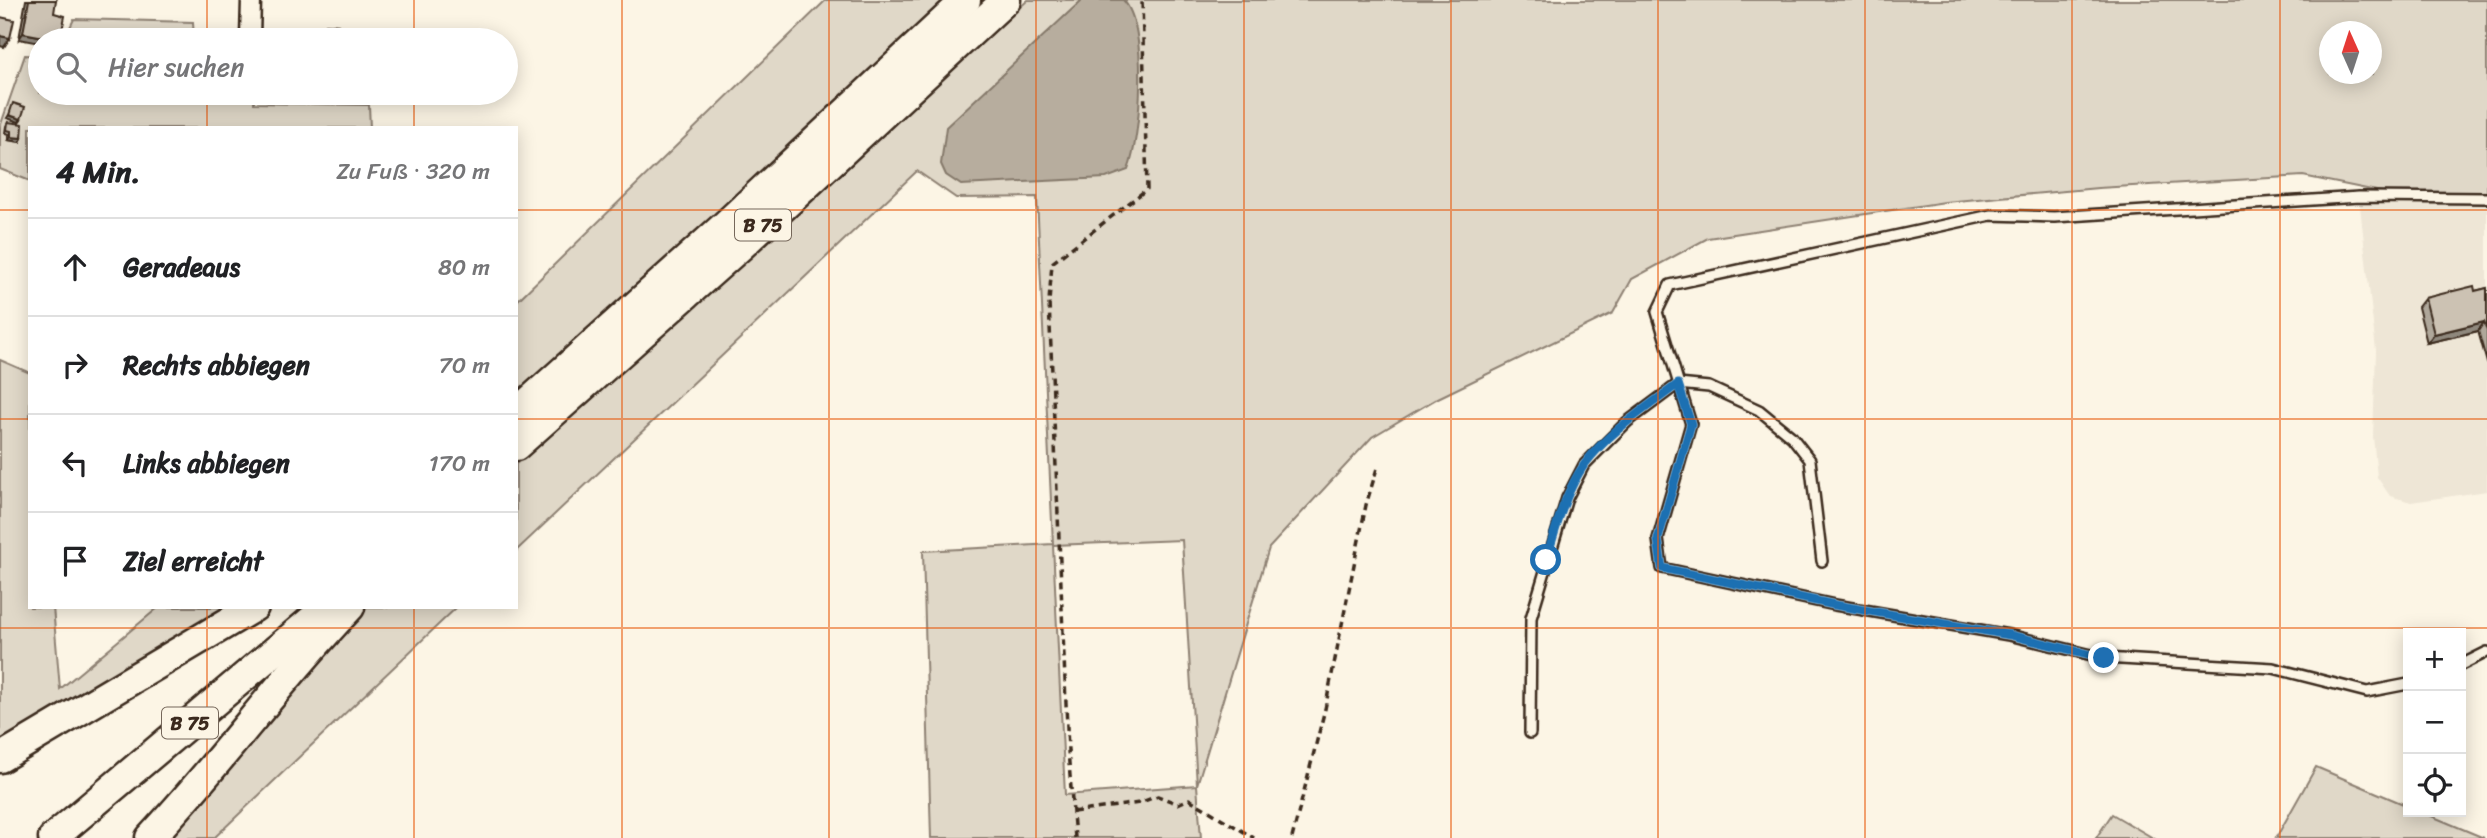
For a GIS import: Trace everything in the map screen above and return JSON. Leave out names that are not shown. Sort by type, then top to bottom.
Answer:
[{"type":"highway","name":"B 75","points":[[518,411],[723,227],[966,0]]},
{"type":"highway","name":"B 75","points":[[518,444],[741,246],[1006,0]]},
{"type":"highway","points":[[0,758],[251,609]]},
{"type":"highway","name":"B 75","points":[[47,838],[299,609]]},
{"type":"highway","name":"B 75","points":[[53,838],[325,609]]},
{"type":"highway","points":[[150,838],[194,792],[282,683],[348,609]]},
{"type":"street","points":[[250,28],[251,0]]},
{"type":"lane","points":[[2403,685],[2367,692],[2273,668],[2104,658],[2010,635],[1835,605],[1662,568],[1658,539],[1691,424],[1657,312],[1670,285],[1991,215],[2054,217],[2359,197],[2487,198]]},
{"type":"lane","points":[[1530,733],[1531,618],[1546,560],[1567,498],[1584,465],[1627,422],[1678,384],[1709,387],[1759,410],[1792,437],[1810,460],[1822,561]]},
{"type":"lane","points":[[2466,662],[2487,652]]},
{"type":"path","points":[[1075,838],[1049,316],[1052,263],[1147,189],[1142,0]]},
{"type":"path","points":[[1291,838],[1325,709],[1366,505],[1378,465]]},
{"type":"path","points":[[1073,811],[1139,803],[1158,796],[1178,804],[1189,799],[1254,838]]},
{"type":"shaded area","points":[[826,0],[949,0],[518,397],[518,300]]},
{"type":"shaded area","points":[[1028,0],[2487,0],[2487,198],[2406,197],[2303,176],[2098,188],[1945,202],[1708,238],[1632,279],[1613,313],[1438,398],[1372,437],[1269,548],[1197,785],[1201,838],[931,838],[923,551],[1053,544],[1037,197],[956,198],[917,171],[518,549],[518,462]],"holes":[[[1182,540],[1197,785],[1065,795],[1053,545]]]},
{"type":"shaded area","points":[[1082,0],[1123,0],[1131,13],[1137,32],[1139,108],[1133,154],[1128,170],[1106,178],[961,185],[946,175],[941,164],[946,127]]},
{"type":"shaded area","points":[[74,19],[193,22],[193,28],[70,28]]},
{"type":"shaded area","points":[[25,55],[28,55],[28,105],[369,105],[370,126],[28,126],[28,180],[0,169],[0,127]]},
{"type":"shaded area","points":[[2359,197],[2487,198],[2487,491],[2411,502],[2390,496],[2377,477],[2373,436],[2376,351]]},
{"type":"shaded area","points":[[0,360],[28,372],[28,609],[53,609],[60,689],[157,609],[248,609],[0,751]]},
{"type":"shaded area","points":[[359,609],[455,609],[214,838],[163,838]]},
{"type":"shaded area","points":[[2316,767],[2403,804],[2403,817],[2434,817],[2484,838],[2276,838]]},
{"type":"shaded area","points":[[2112,814],[2153,838],[2096,838]]},
{"type":"building","points":[[29,0],[56,0],[54,13],[65,16],[62,28],[28,28],[28,34],[23,33]]},
{"type":"building","points":[[0,17],[14,20],[10,38],[0,36]]},
{"type":"building","points":[[326,24],[338,25],[338,28],[326,28]]},
{"type":"building","points":[[13,103],[25,107],[21,119],[9,115]]},
{"type":"building","points":[[8,122],[23,124],[22,138],[11,137],[11,131],[7,130]]},
{"type":"building","points":[[2474,286],[2475,291],[2487,288],[2487,331],[2484,322],[2434,334],[2425,298]]},
{"type":"route","points":[[1546,560],[1567,498],[1584,465],[1627,422],[1678,384],[1691,424],[1658,539],[1662,568],[1835,605],[2010,635],[2104,658]]}]
